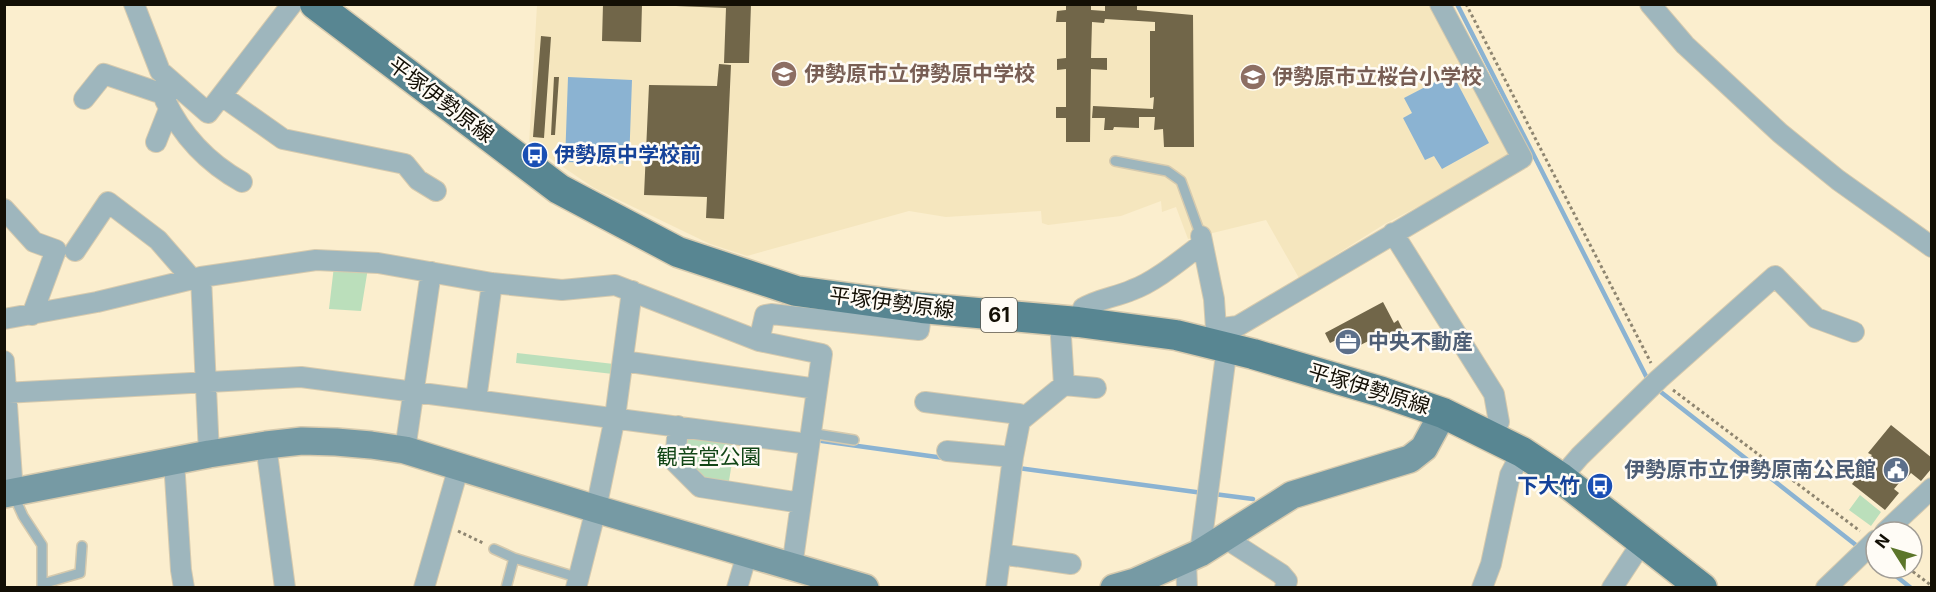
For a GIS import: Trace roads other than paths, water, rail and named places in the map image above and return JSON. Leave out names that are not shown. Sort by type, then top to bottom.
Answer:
[{"type":"main road","name":"平塚伊勢原線","points":[[315,4],[559,189],[678,252],[796,291],[922,308],[1069,321],[1219,340],[1443,412],[1522,452],[1561,478],[1702,588]]},
{"type":"street","points":[[134,4],[160,71],[208,113],[292,4]]},
{"type":"street","points":[[1219,340],[1238,326],[1522,158],[1440,4]]},
{"type":"street","points":[[1650,4],[1684,45],[1780,133],[1838,180],[1932,247]]},
{"type":"street","points":[[84,99],[104,74],[157,92],[172,83]]},
{"type":"street","points":[[172,83],[165,100],[181,128],[222,171],[242,182]]},
{"type":"street","points":[[222,96],[283,139],[405,164],[418,180],[436,191]]},
{"type":"street","points":[[156,142],[169,109]]},
{"type":"street","points":[[75,250],[108,202],[158,240],[196,278],[207,382],[209,454]]},
{"type":"street","points":[[4,208],[34,242],[56,250],[32,315]]},
{"type":"street","points":[[1394,233],[1494,394],[1499,422],[1491,436]]},
{"type":"street","points":[[1064,385],[1069,321],[1091,303],[1134,290],[1173,266],[1201,240]]},
{"type":"street","points":[[1187,588],[1193,556],[1219,340],[1214,299],[1201,240]]},
{"type":"street","points":[[4,319],[97,302],[196,278],[316,260],[378,263],[492,283],[561,290],[615,285],[759,340],[822,354],[792,567]]},
{"type":"street","points":[[405,450],[431,272]]},
{"type":"street","points":[[1561,478],[1580,456],[1659,379],[1775,276],[1816,318],[1854,332]]},
{"type":"street","points":[[476,400],[492,283]]},
{"type":"street","points":[[577,583],[596,509],[615,417],[632,291]]},
{"type":"street","points":[[759,340],[765,315],[919,330],[922,308]]},
{"type":"street","points":[[4,361],[9,494],[209,454],[302,441],[336,442],[405,450],[865,588]]},
{"type":"street","points":[[623,361],[817,388]]},
{"type":"street","points":[[6,393],[301,377],[678,426],[809,439]]},
{"type":"street","points":[[996,588],[1013,457],[1020,421],[1064,385],[1096,388]]},
{"type":"street","points":[[925,402],[1019,414],[1024,418]]},
{"type":"street","points":[[1113,588],[1135,582],[1193,556],[1292,495],[1410,459],[1424,448],[1443,412]]},
{"type":"street","points":[[678,426],[675,462],[700,487],[801,503]]},
{"type":"street","points":[[266,445],[285,588]]},
{"type":"street","points":[[947,451],[1013,457]]},
{"type":"street","points":[[1482,588],[1491,564],[1510,475],[1522,452]]},
{"type":"street","points":[[174,461],[184,588]]},
{"type":"street","points":[[424,588],[459,466]]},
{"type":"street","points":[[1897,520],[1932,488]]},
{"type":"street","points":[[1225,538],[1281,574],[1287,581],[1285,588]]},
{"type":"street","points":[[1612,588],[1643,541]]},
{"type":"street","points":[[1826,588],[1864,551]]},
{"type":"street","points":[[1001,552],[1007,555],[1071,564]]},
{"type":"street","points":[[737,588],[747,554]]},
{"type":"lane","points":[[1115,161],[1167,171],[1181,181],[1201,240]]},
{"type":"lane","points":[[809,439],[854,440]]},
{"type":"lane","points":[[9,494],[42,546],[42,586],[80,573],[82,546]]},
{"type":"lane","points":[[494,549],[577,583]]},
{"type":"lane","points":[[506,588],[514,558]]},
{"type":"water","points":[[1452,73],[1489,143],[1442,169],[1434,156],[1425,160],[1403,118],[1412,113],[1404,98]]},
{"type":"water","points":[[568,77],[632,80],[629,164],[565,162]]},
{"type":"waterway","points":[[1457,4],[1649,382]]},
{"type":"waterway","points":[[1657,389],[1861,549]]},
{"type":"waterway","points":[[822,441],[944,458]]},
{"type":"waterway","points":[[1018,468],[1203,493]]},
{"type":"waterway","points":[[1214,494],[1253,499]]},
{"type":"waterway","points":[[1901,580],[1911,588]]},
{"type":"place","name":"伊勢原市立伊勢原中学校","points":[[784,74]]},
{"type":"place","name":"伊勢原市立桜台小学校","points":[[1253,77]]},
{"type":"place","name":"伊勢原中学校前","points":[[535,155]]},
{"type":"place","name":"中央不動産","points":[[1348,342]]},
{"type":"place","name":"伊勢原市立伊勢原南公民館","points":[[1896,470]]},
{"type":"place","name":"下大竹","points":[[1600,486]]},
{"type":"park label","name":"観音堂公園","points":[[709,457]]}]
